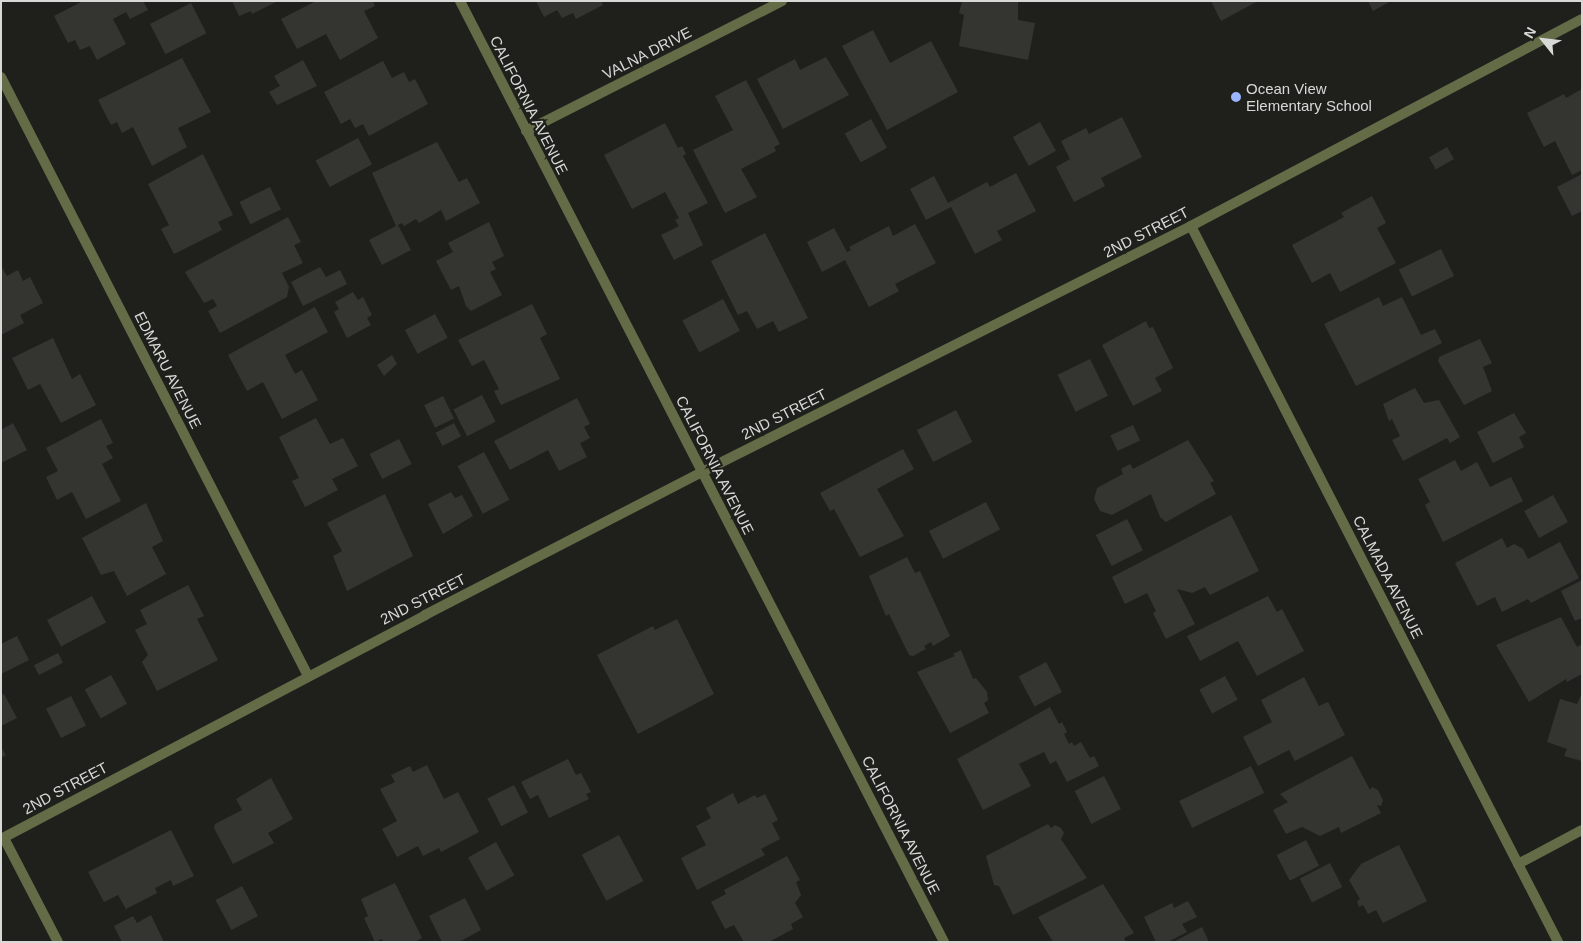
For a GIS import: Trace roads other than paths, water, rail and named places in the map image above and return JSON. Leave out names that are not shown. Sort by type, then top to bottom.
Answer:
[{"type":"street","name":"CALIFORNIA AVENUE","points":[[460,1],[944,942]]},
{"type":"street","name":"VALNA DRIVE","points":[[526,131],[782,1]]},
{"type":"street","name":"2ND STREET","points":[[2,839],[308,676],[702,472],[1191,226],[1582,19]]},
{"type":"street","name":"EDMARU AVENUE","points":[[1,77],[308,676]]},
{"type":"street","name":"CALMADA AVENUE","points":[[1191,226],[1558,942]]},
{"type":"street","points":[[1518,864],[1582,830]]},
{"type":"street","points":[[2,839],[58,942]]},
{"type":"place","name":"Ocean View Elementary School","points":[[1236,97]]}]
